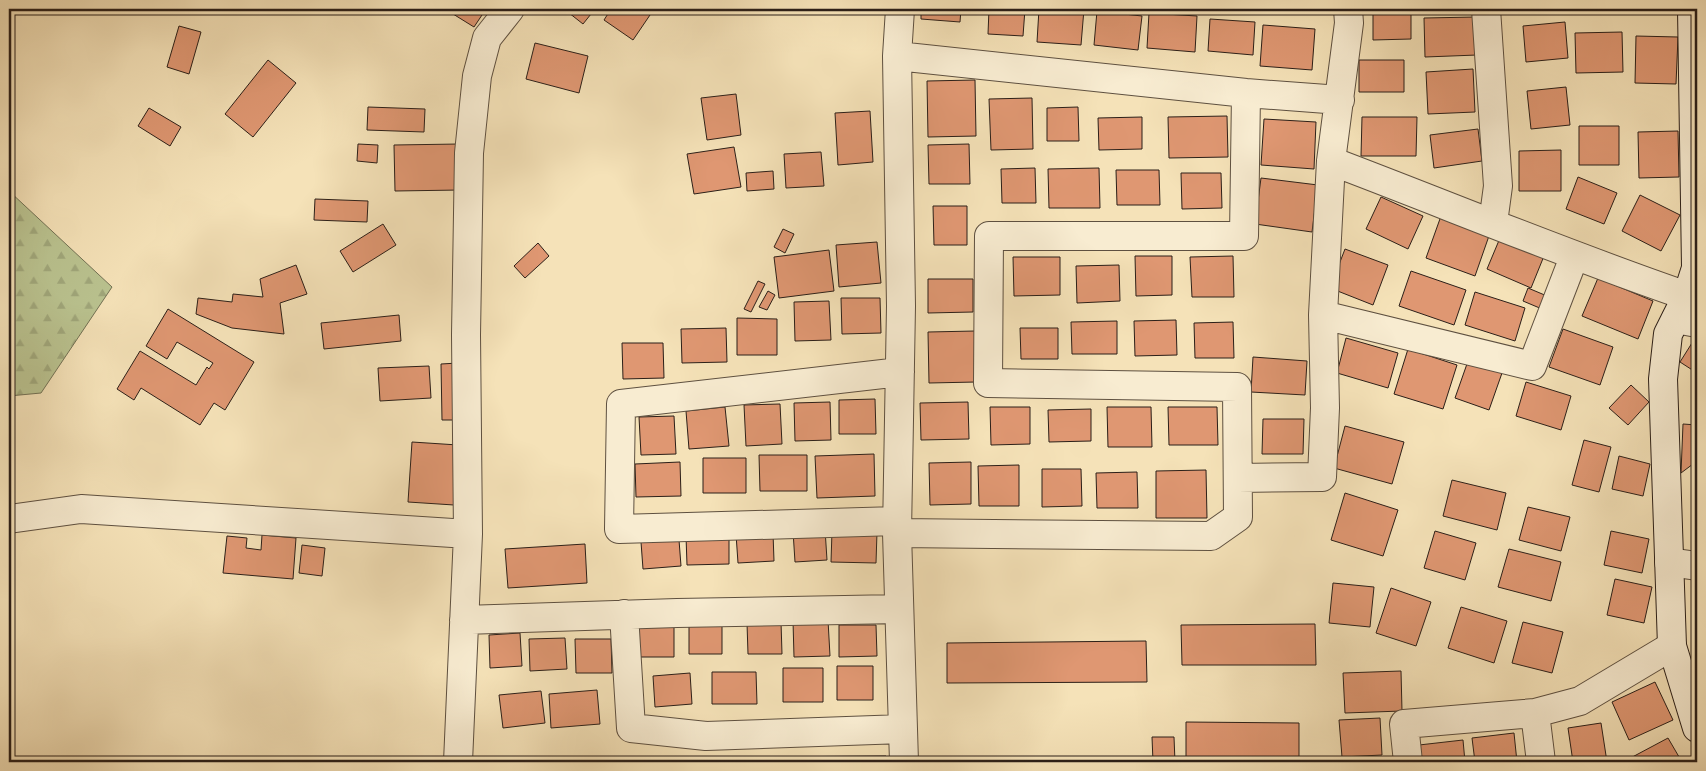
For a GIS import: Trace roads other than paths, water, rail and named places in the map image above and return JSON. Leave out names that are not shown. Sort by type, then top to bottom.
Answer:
[{"type":"street","points":[[458,762],[468,534],[466,335],[469,153],[477,76],[487,38],[510,9]]},
{"type":"street","points":[[900,9],[897,56],[901,306],[897,527],[904,762]]},
{"type":"street","points":[[1238,478],[1322,477],[1325,408],[1323,315],[1331,161],[1349,24],[1348,9]]},
{"type":"street","points":[[1486,9],[1498,186],[1493,223]]},
{"type":"street","points":[[1694,22],[1696,268],[1687,313],[1668,334],[1662,379],[1672,646],[1697,728]]},
{"type":"street","points":[[897,56],[1246,93],[1340,100]]},
{"type":"street","points":[[900,372],[621,404],[619,529],[897,527],[1211,536],[1238,517],[1237,387],[988,383],[989,236],[1244,236],[1246,93]]},
{"type":"street","points":[[1331,161],[1493,223],[1574,257],[1687,313]]},
{"type":"street","points":[[1323,315],[1532,366],[1574,257]]},
{"type":"street","points":[[9,519],[81,509],[468,534]]},
{"type":"street","points":[[1669,562],[1697,566]]},
{"type":"street","points":[[464,620],[624,614],[900,610]]},
{"type":"street","points":[[624,614],[631,728],[706,736],[903,729]]},
{"type":"street","points":[[1408,762],[1404,724],[1535,713],[1580,701],[1672,646]]},
{"type":"street","points":[[1535,713],[1541,762]]}]
